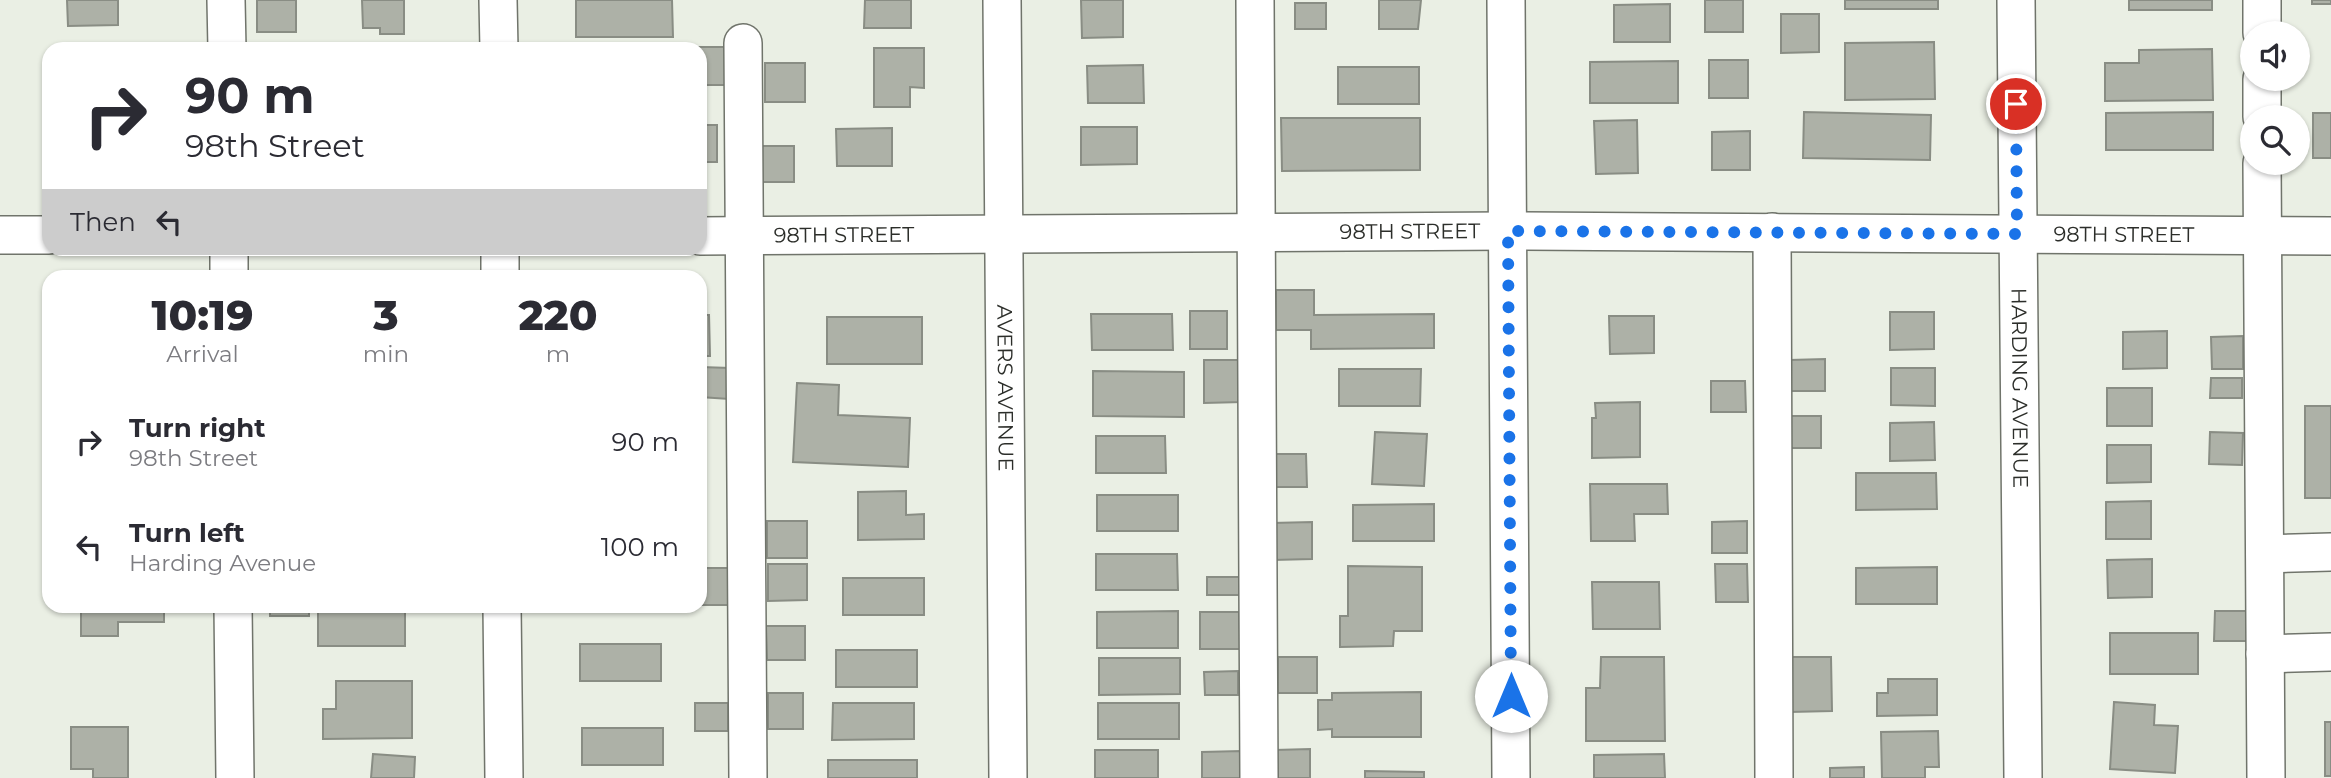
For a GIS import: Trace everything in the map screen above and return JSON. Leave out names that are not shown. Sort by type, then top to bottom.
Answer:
[{"type":"street","points":[[226,0],[227,42]]},
{"type":"street","points":[[498,0],[499,42]]},
{"type":"street","name":"AVERS AVENUE","points":[[1002,0],[1008,778]]},
{"type":"street","points":[[1255,0],[1259,778]]},
{"type":"street","points":[[1506,0],[1511,778]]},
{"type":"street","name":"HARDING AVENUE","points":[[2016,0],[2022,778]]},
{"type":"street","points":[[2262,0],[2262,21]]},
{"type":"street","points":[[743,43],[748,778]]},
{"type":"street","points":[[2262,175],[2266,778]]},
{"type":"street","name":"98TH STREET","points":[[707,236],[1508,231],[2331,236]]},
{"type":"street","points":[[1772,232],[1774,778]]},
{"type":"street","points":[[0,235],[42,235]]},
{"type":"street","points":[[2265,554],[2331,552]]},
{"type":"street","points":[[233,613],[235,778]]},
{"type":"street","points":[[502,613],[503,778]]},
{"type":"street","points":[[2265,654],[2331,652]]},
{"type":"building","points":[[67,0],[118,0],[118,25],[68,26]]},
{"type":"building","points":[[257,0],[296,0],[296,32],[257,32]]},
{"type":"building","points":[[362,0],[404,0],[404,34],[380,34],[380,28],[363,28]]},
{"type":"building","points":[[576,0],[672,0],[673,37],[576,37]]},
{"type":"building","points":[[865,0],[911,0],[911,28],[864,28]]},
{"type":"building","points":[[1081,0],[1123,0],[1123,37],[1082,38]]},
{"type":"building","points":[[1379,0],[1421,0],[1418,29],[1379,29]]},
{"type":"building","points":[[1705,0],[1743,0],[1743,32],[1705,32]]},
{"type":"building","points":[[1845,0],[1938,0],[1938,9],[1845,9]]},
{"type":"building","points":[[2129,0],[2212,0],[2212,10],[2129,10]]},
{"type":"building","points":[[2312,0],[2331,0],[2331,4],[2312,4]]},
{"type":"building","points":[[1295,3],[1326,3],[1326,29],[1295,29]]},
{"type":"building","points":[[1670,4],[1670,42],[1614,42],[1614,5]]},
{"type":"building","points":[[1781,14],[1819,14],[1819,52],[1781,53]]},
{"type":"building","points":[[1934,42],[1935,99],[1845,100],[1845,43]]},
{"type":"building","points":[[707,47],[729,47],[729,85],[707,85]]},
{"type":"building","points":[[874,48],[924,48],[924,88],[910,87],[910,107],[874,107]]},
{"type":"building","points":[[2212,49],[2213,100],[2105,101],[2105,63],[2139,63],[2139,50]]},
{"type":"building","points":[[1709,60],[1748,60],[1748,98],[1709,98]]},
{"type":"building","points":[[1678,61],[1678,103],[1590,103],[1590,62]]},
{"type":"building","points":[[765,63],[805,63],[805,102],[765,102]]},
{"type":"building","points":[[1143,65],[1144,103],[1088,103],[1087,66]]},
{"type":"building","points":[[1338,67],[1419,67],[1419,104],[1338,104]]},
{"type":"building","points":[[1804,112],[1931,115],[1930,160],[1803,158]]},
{"type":"building","points":[[2213,112],[2213,150],[2106,150],[2106,113]]},
{"type":"building","points":[[2313,113],[2331,113],[2331,158],[2313,158]]},
{"type":"building","points":[[1281,118],[1420,118],[1420,170],[1282,171]]},
{"type":"building","points":[[1637,120],[1638,173],[1596,174],[1594,121]]},
{"type":"building","points":[[707,125],[717,125],[717,162],[707,162]]},
{"type":"building","points":[[1081,127],[1137,127],[1137,164],[1081,165]]},
{"type":"building","points":[[892,128],[892,166],[837,166],[836,129]]},
{"type":"building","points":[[1750,131],[1750,170],[1712,170],[1712,132]]},
{"type":"building","points":[[762,146],[794,146],[794,182],[761,182]]},
{"type":"building","points":[[1276,290],[1314,290],[1314,315],[1434,314],[1434,348],[1311,349],[1311,330],[1276,330]]},
{"type":"building","points":[[1190,311],[1227,311],[1227,349],[1190,349]]},
{"type":"building","points":[[1890,312],[1934,312],[1934,349],[1890,350]]},
{"type":"building","points":[[1091,314],[1172,314],[1173,350],[1092,350]]},
{"type":"building","points":[[707,315],[709,315],[710,356],[707,356]]},
{"type":"building","points":[[1609,316],[1654,316],[1654,353],[1610,354]]},
{"type":"building","points":[[827,317],[922,317],[922,364],[827,364]]},
{"type":"building","points":[[2167,331],[2167,368],[2123,369],[2123,332]]},
{"type":"building","points":[[2243,336],[2243,369],[2212,369],[2211,337]]},
{"type":"building","points":[[1825,359],[1825,391],[1791,391],[1790,360]]},
{"type":"building","points":[[1204,360],[1242,360],[1242,402],[1204,403]]},
{"type":"building","points":[[707,367],[730,368],[729,399],[707,397]]},
{"type":"building","points":[[1891,368],[1935,368],[1935,406],[1891,405]]},
{"type":"building","points":[[1339,369],[1421,369],[1420,406],[1339,406]]},
{"type":"building","points":[[1093,371],[1184,372],[1184,417],[1093,416]]},
{"type":"building","points":[[2211,378],[2242,378],[2242,398],[2210,398]]},
{"type":"building","points":[[1711,381],[1745,381],[1746,412],[1711,412]]},
{"type":"building","points":[[797,383],[839,385],[838,415],[910,418],[908,467],[793,462]]},
{"type":"building","points":[[2107,388],[2152,388],[2152,426],[2107,426]]},
{"type":"building","points":[[1640,402],[1640,457],[1592,458],[1592,418],[1596,418],[1595,403]]},
{"type":"building","points":[[2305,406],[2331,406],[2331,498],[2305,498]]},
{"type":"building","points":[[1786,416],[1821,416],[1821,448],[1787,448]]},
{"type":"building","points":[[1934,422],[1935,460],[1890,461],[1890,423]]},
{"type":"building","points":[[1375,432],[1427,434],[1424,486],[1372,484]]},
{"type":"building","points":[[2210,432],[2243,433],[2242,465],[2209,464]]},
{"type":"building","points":[[1096,436],[1165,436],[1166,473],[1096,473]]},
{"type":"building","points":[[2107,445],[2151,445],[2151,482],[2107,483]]},
{"type":"building","points":[[1271,454],[1306,454],[1307,487],[1271,487]]},
{"type":"building","points":[[1856,473],[1936,473],[1937,509],[1856,510]]},
{"type":"building","points":[[1590,484],[1667,484],[1668,514],[1634,514],[1635,541],[1591,541]]},
{"type":"building","points":[[906,491],[906,515],[924,514],[924,539],[858,540],[858,492]]},
{"type":"building","points":[[1097,495],[1178,495],[1178,531],[1097,531]]},
{"type":"building","points":[[2151,501],[2151,539],[2106,539],[2106,502]]},
{"type":"building","points":[[1434,504],[1434,541],[1353,541],[1353,505]]},
{"type":"building","points":[[767,521],[807,521],[807,558],[767,558]]},
{"type":"building","points":[[1747,521],[1747,553],[1712,553],[1712,522]]},
{"type":"building","points":[[1312,522],[1312,559],[1273,560],[1272,523]]},
{"type":"building","points":[[1096,554],[1177,554],[1178,590],[1096,590]]},
{"type":"building","points":[[2152,559],[2152,597],[2108,598],[2107,560]]},
{"type":"building","points":[[768,564],[807,564],[807,600],[768,601]]},
{"type":"building","points":[[1715,564],[1747,564],[1748,602],[1716,602]]},
{"type":"building","points":[[1348,566],[1422,567],[1422,631],[1394,631],[1393,646],[1340,647],[1340,616],[1348,616]]},
{"type":"building","points":[[1937,567],[1937,604],[1856,604],[1856,568]]},
{"type":"building","points":[[707,568],[730,568],[731,605],[707,605]]},
{"type":"building","points":[[1207,577],[1240,577],[1240,595],[1207,595]]},
{"type":"building","points":[[843,578],[924,578],[924,615],[843,615]]},
{"type":"building","points":[[1592,582],[1659,582],[1660,629],[1593,629]]},
{"type":"building","points":[[1178,611],[1178,648],[1097,648],[1097,612]]},
{"type":"building","points":[[2215,611],[2251,611],[2250,641],[2214,641]]},
{"type":"building","points":[[1200,612],[1239,612],[1240,649],[1200,649]]},
{"type":"building","points":[[81,613],[164,613],[164,622],[118,622],[118,636],[81,636]]},
{"type":"building","points":[[270,613],[309,613],[309,616],[270,616]]},
{"type":"building","points":[[318,613],[405,613],[405,646],[318,646]]},
{"type":"building","points":[[766,626],[805,626],[805,660],[767,660]]},
{"type":"building","points":[[2110,633],[2198,633],[2198,674],[2110,674]]},
{"type":"building","points":[[580,644],[661,644],[661,681],[580,681]]},
{"type":"building","points":[[836,650],[917,650],[917,687],[836,687]]},
{"type":"building","points":[[1278,657],[1317,657],[1317,693],[1278,693]]},
{"type":"building","points":[[1601,657],[1664,657],[1665,741],[1586,741],[1586,688],[1600,688]]},
{"type":"building","points":[[1789,657],[1831,657],[1832,711],[1790,712]]},
{"type":"building","points":[[1099,658],[1180,658],[1180,694],[1099,695]]},
{"type":"building","points":[[1238,671],[1238,695],[1205,695],[1204,672]]},
{"type":"building","points":[[1888,679],[1937,679],[1937,715],[1877,716],[1877,693],[1888,693]]},
{"type":"building","points":[[336,681],[412,681],[412,738],[323,739],[323,709],[336,709]]},
{"type":"building","points":[[1421,692],[1421,737],[1332,737],[1332,729],[1318,730],[1318,700],[1332,700],[1332,693]]},
{"type":"building","points":[[768,693],[803,693],[803,729],[768,729]]},
{"type":"building","points":[[2114,702],[2155,705],[2154,725],[2178,726],[2175,773],[2110,769]]},
{"type":"building","points":[[695,703],[728,703],[728,731],[695,731]]},
{"type":"building","points":[[833,703],[914,703],[914,739],[832,740]]},
{"type":"building","points":[[1098,703],[1179,703],[1179,739],[1098,739]]},
{"type":"building","points":[[2325,722],[2331,722],[2331,776],[2325,776]]},
{"type":"building","points":[[71,727],[128,727],[128,778],[93,778],[93,769],[71,769]]},
{"type":"building","points":[[582,728],[663,728],[663,765],[582,765]]},
{"type":"building","points":[[1938,731],[1939,767],[1925,767],[1925,778],[1882,778],[1881,732]]},
{"type":"building","points":[[1310,749],[1310,778],[1275,778],[1275,750]]},
{"type":"building","points":[[1095,750],[1158,750],[1158,778],[1095,778]]},
{"type":"building","points":[[1241,751],[1241,778],[1202,778],[1202,752]]},
{"type":"building","points":[[373,754],[415,757],[414,778],[371,778]]},
{"type":"building","points":[[1664,754],[1665,778],[1594,778],[1594,755]]},
{"type":"building","points":[[828,760],[917,760],[917,778],[828,778]]},
{"type":"building","points":[[1864,767],[1864,778],[1830,778],[1830,768]]},
{"type":"building","points":[[1365,771],[1424,772],[1424,778],[1365,778]]},
{"type":"route","points":[[1511,696],[1508,231],[2017,234],[2016,104]]}]
